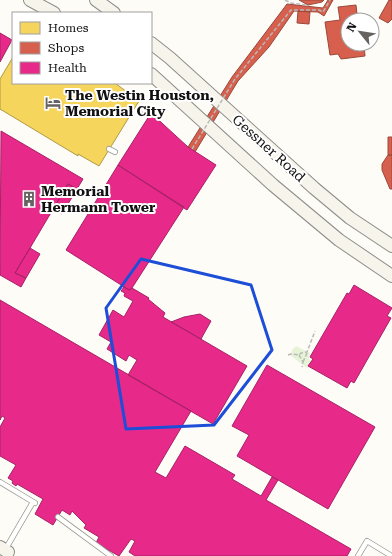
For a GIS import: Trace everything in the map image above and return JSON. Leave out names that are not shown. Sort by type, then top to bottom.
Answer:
[{"type":"main road","points":[[30,0],[52,12]]},
{"type":"main road","points":[[96,0],[113,12]]},
{"type":"main road","name":"Gessner Road","points":[[152,44],[170,58],[314,188],[350,218],[392,246]]},
{"type":"main road","name":"Gessner Road","points":[[152,75],[273,185],[338,240],[392,276]]},
{"type":"lane","points":[[109,149],[115,152]]},
{"type":"lane","points":[[0,482],[34,502],[8,552]]},
{"type":"lane","points":[[58,517],[109,555]]},
{"type":"lane","points":[[358,556],[367,542],[390,556]]},
{"type":"path","points":[[285,0],[291,3],[306,5]]},
{"type":"path","points":[[192,149],[235,79],[291,10],[319,10],[323,12],[330,0]]},
{"type":"path","points":[[135,107],[149,116]]},
{"type":"path","points":[[302,367],[315,331]]},
{"type":"path","points":[[288,355],[299,355],[307,352]]},
{"type":"path","points":[[299,355],[303,362]]},
{"type":"highlighted area","points":[[141,259],[251,285],[272,350],[214,425],[126,429],[106,308]]},
{"type":"green space","points":[[296,346],[310,353],[309,359],[311,361],[307,368],[291,356],[292,350]]},
{"type":"building: Homes","points":[[12,59],[12,84],[116,84],[139,101],[99,166],[78,154],[78,156],[0,109],[0,79]]},
{"type":"building: Shops","points":[[299,0],[324,0],[322,2],[308,5]]},
{"type":"building: Shops","points":[[328,0],[333,0],[324,16],[318,12],[294,11],[269,47],[238,81],[195,152],[188,147],[232,77],[287,4],[323,8]]},
{"type":"building: Shops","points":[[389,0],[392,0],[392,19],[388,23],[380,19]]},
{"type":"building: Shops","points":[[356,5],[357,12],[340,12],[340,20],[338,7]]},
{"type":"building: Shops","points":[[298,11],[310,12],[309,24],[297,23]]},
{"type":"building: Shops","points":[[340,20],[340,52],[365,52],[365,56],[341,59],[338,54],[330,55],[325,22]]},
{"type":"building: Shops","points":[[388,137],[392,137],[392,155],[388,155]]},
{"type":"building: Shops","points":[[388,155],[392,155],[392,189],[390,189],[382,170],[382,164]]},
{"type":"building: Health","points":[[0,33],[12,40],[0,62]]},
{"type":"building: Health","points":[[151,113],[188,147],[216,165],[187,210],[118,165]]},
{"type":"building: Health","name":"Memorial Hermann Tower","points":[[1,131],[83,179],[77,189],[68,184],[15,273],[26,278],[21,287],[0,275]]},
{"type":"building: Health","points":[[118,165],[184,207],[132,288],[129,290],[66,250]]},
{"type":"building: Health","points":[[68,184],[77,189],[62,214],[53,209]]},
{"type":"building: Health","points":[[30,248],[40,254],[26,278],[15,273]]},
{"type":"building: Health","points":[[354,285],[392,308],[387,316],[391,318],[354,383],[351,381],[347,388],[308,366],[313,359],[310,357],[347,293],[349,294]]},
{"type":"building: Health","points":[[124,287],[129,290],[132,288],[149,298],[148,299],[165,313],[163,317],[247,366],[213,424],[128,375],[137,360],[129,355],[126,361],[107,349],[111,342],[99,335],[113,310],[124,317],[133,301],[124,296],[125,293],[121,291]]},
{"type":"building: Health","points":[[0,300],[191,411],[155,472],[166,478],[185,446],[235,475],[232,479],[261,496],[272,477],[278,480],[266,500],[351,549],[347,556],[135,556],[129,552],[135,541],[131,539],[119,556],[96,543],[99,537],[84,528],[86,525],[72,511],[70,515],[62,510],[53,525],[35,514],[43,499],[17,484],[16,486],[12,483],[13,481],[8,478],[16,465],[0,456],[0,427],[5,418],[2,416],[0,420]]},
{"type":"building: Health","points":[[200,314],[211,321],[201,339],[171,322],[184,317]]},
{"type":"building: Health","points":[[267,365],[375,427],[328,509],[237,456],[249,435],[232,426]]},
{"type":"place","name":"The Westin Houston, Memorial City","points":[[53,103]]},
{"type":"place","name":"Memorial Hermann Tower","points":[[29,199]]}]
